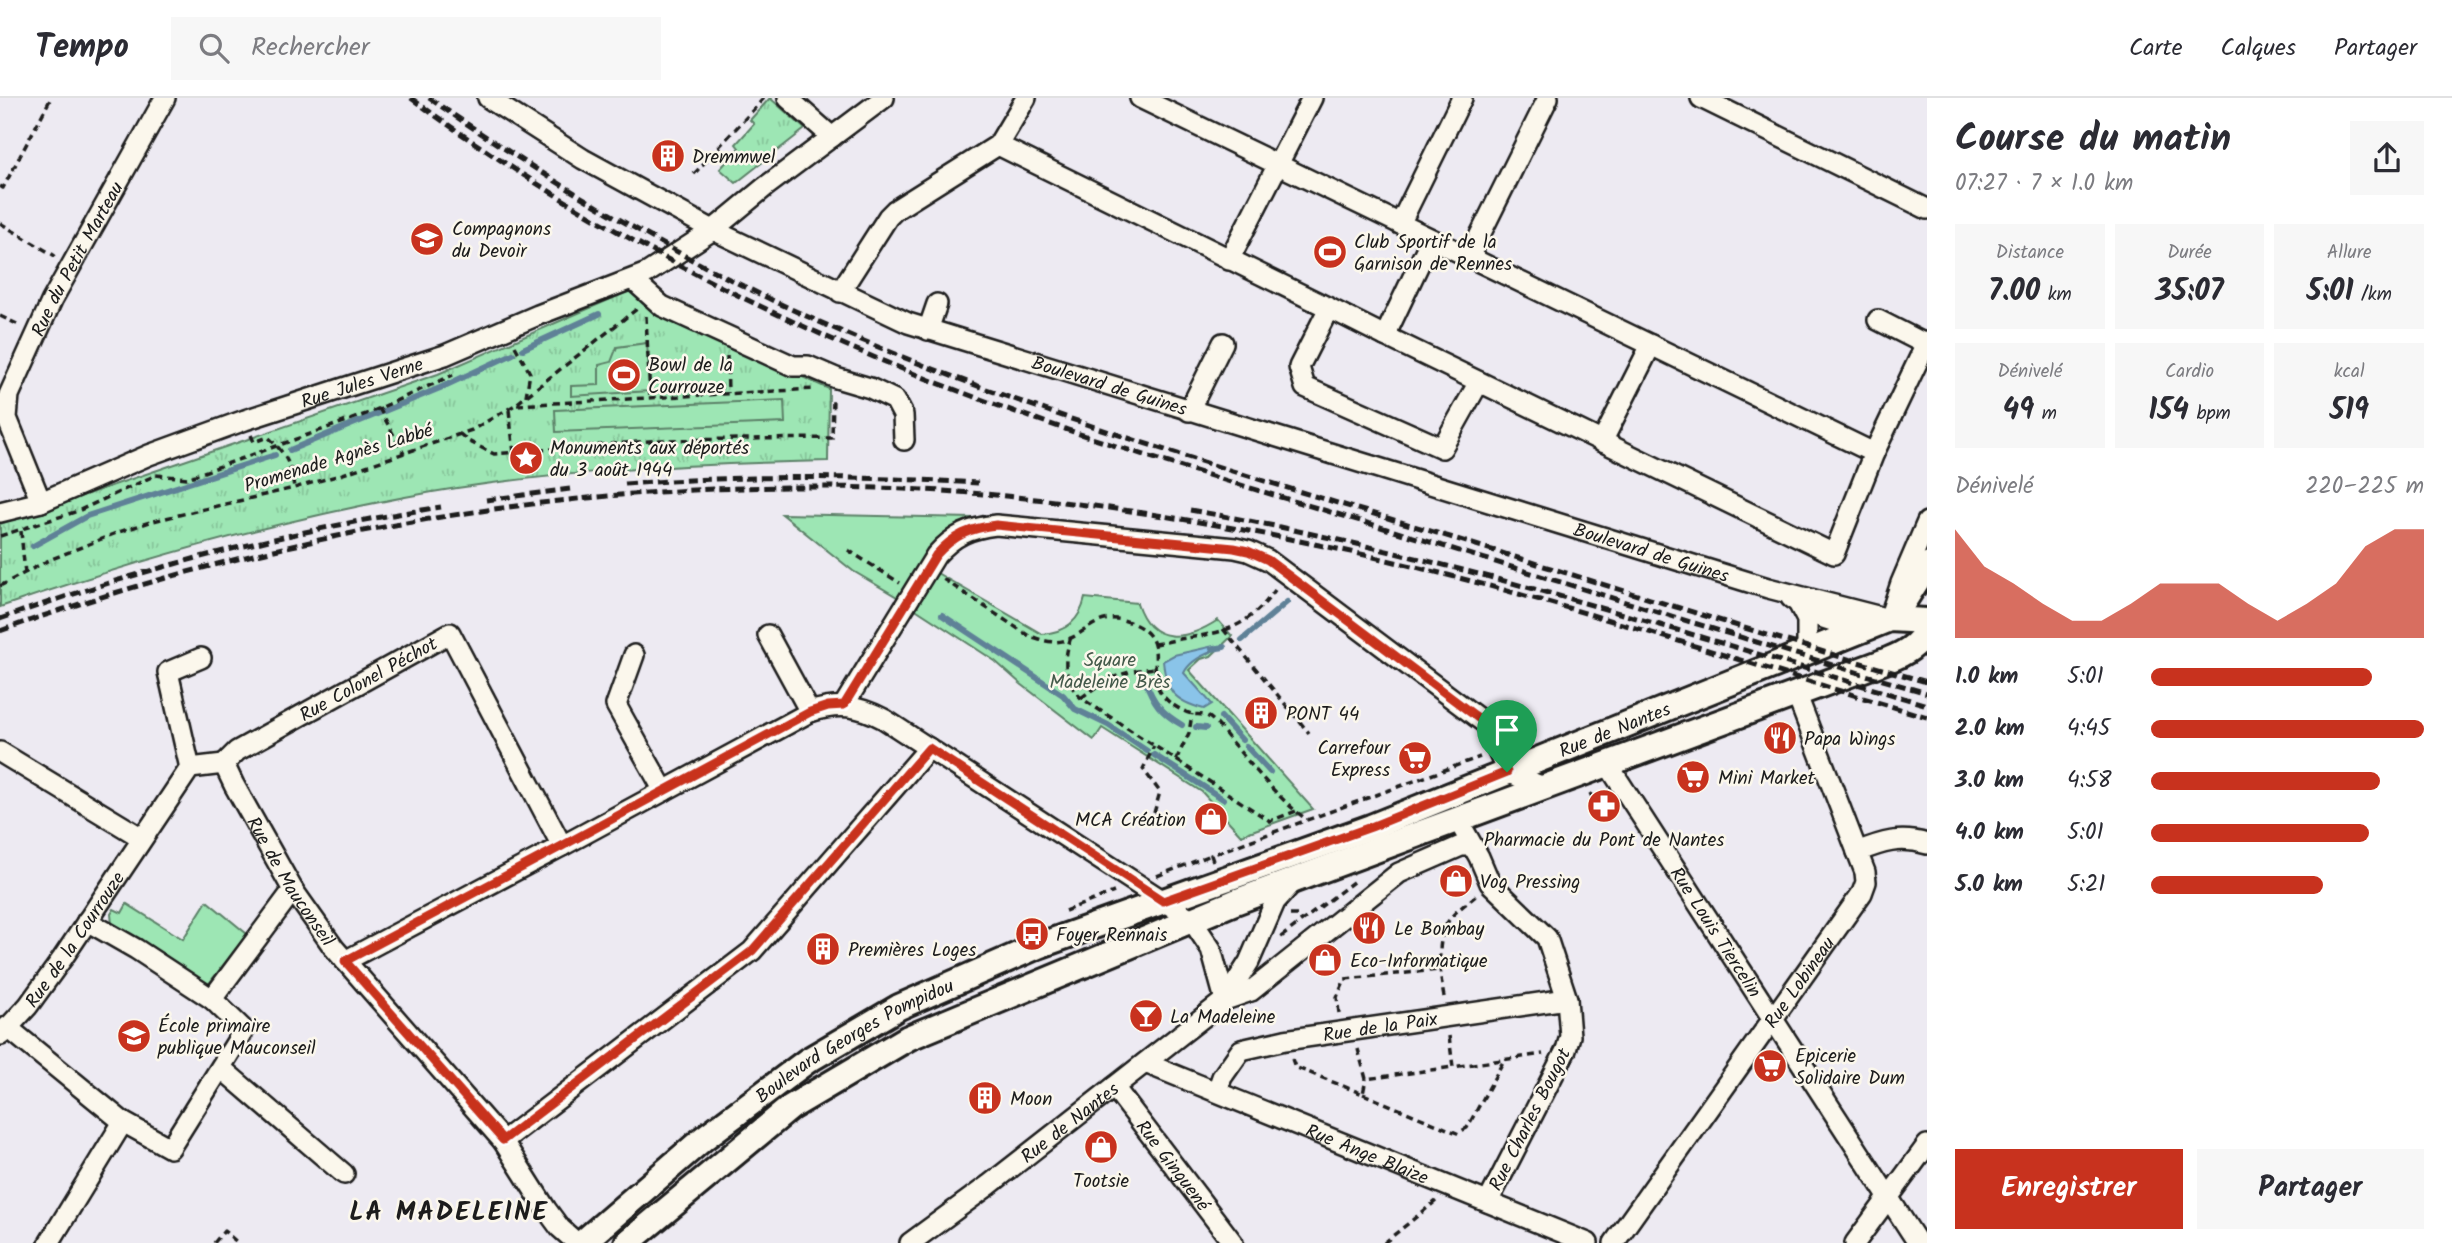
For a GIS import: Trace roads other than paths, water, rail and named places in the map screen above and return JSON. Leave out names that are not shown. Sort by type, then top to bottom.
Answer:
[{"type":"main road","points":[[1925,634],[1889,619],[1927,565]]},
{"type":"main road","name":"Rue de Nantes","points":[[1163,901],[1371,827],[1502,762],[1807,652],[1889,619]]},
{"type":"main road","points":[[1860,630],[1925,634]]},
{"type":"main road","name":"Rue de Nantes","points":[[1191,919],[1888,660],[1909,651],[1925,634]]},
{"type":"main road","name":"Boulevard Georges Pompidou","points":[[582,1243],[704,1138],[807,1061],[900,1007],[1038,946],[1163,901]]},
{"type":"main road","name":"Boulevard Georges Pompidou","points":[[627,1243],[792,1107],[908,1038],[1191,919]]},
{"type":"street","name":"Rue du Petit Marteau","points":[[41,502],[7,418],[9,395],[52,300],[165,98]]},
{"type":"street","name":"Boulevard de Guines","points":[[488,98],[583,159],[713,230],[840,292],[928,330],[1768,588],[1889,619]]},
{"type":"street","points":[[788,98],[832,137]]},
{"type":"street","name":"Rue Jules Verne","points":[[0,512],[41,502],[149,456],[245,421],[445,355],[538,315],[639,286],[664,264],[713,230],[765,187],[884,98]]},
{"type":"street","points":[[840,292],[888,217],[998,145],[1026,98]]},
{"type":"street","points":[[1140,98],[1874,453]]},
{"type":"street","points":[[1229,260],[1312,98]]},
{"type":"street","points":[[1400,224],[1462,98]]},
{"type":"street","points":[[1469,257],[1548,98]]},
{"type":"street","points":[[1701,98],[1927,209]]},
{"type":"street","points":[[998,145],[1834,554],[1874,453],[1927,343],[1878,320]]},
{"type":"street","points":[[1385,336],[1431,239]]},
{"type":"street","points":[[639,286],[662,306],[793,366],[808,366],[835,383],[870,388],[895,400],[903,415],[904,440]]},
{"type":"street","points":[[928,330],[937,304]]},
{"type":"street","points":[[1329,309],[1299,367],[1305,387],[1442,448],[1479,382]]},
{"type":"street","points":[[1189,411],[1223,342]]},
{"type":"street","points":[[1602,442],[1651,345]]},
{"type":"street","points":[[1889,619],[1927,522]]},
{"type":"street","points":[[844,705],[926,569],[955,536],[968,530],[996,525],[1234,548],[1258,555],[1287,574],[1486,724],[1502,762],[1546,788]]},
{"type":"street","name":"Boulevard de Guines","points":[[1768,588],[1796,601],[1820,617],[1860,630]]},
{"type":"street","points":[[1796,601],[1807,620],[1807,652]]},
{"type":"street","name":"Rue Colonel Péchot","points":[[224,764],[237,751],[450,632],[562,846]]},
{"type":"street","points":[[768,635],[810,712]]},
{"type":"street","points":[[634,655],[617,705],[664,791]]},
{"type":"street","points":[[190,768],[168,672],[201,658]]},
{"type":"street","name":"Rue Lobineau","points":[[1614,1243],[1862,894],[1866,883],[1865,872],[1796,693]]},
{"type":"street","points":[[345,961],[810,712],[828,706],[844,705],[872,713],[929,748],[1191,919],[1211,949],[1225,1000]]},
{"type":"street","points":[[503,1140],[752,951],[929,748]]},
{"type":"street","points":[[0,752],[142,838],[190,768],[224,764]]},
{"type":"street","name":"Rue Louis Tiercelin","points":[[1607,763],[1918,1243]]},
{"type":"street","name":"Rue de Mauconseil","points":[[224,764],[293,890],[345,961],[503,1140],[546,1209],[560,1228],[577,1243]]},
{"type":"street","name":"Rue Charles Bougot","points":[[1458,820],[1490,883],[1547,938],[1567,999],[1570,1036],[1566,1050],[1488,1202]]},
{"type":"street","name":"Rue de la Courrouze","points":[[4,1031],[28,1006],[142,838]]},
{"type":"street","points":[[1857,852],[1897,839],[1911,839],[1927,844]]},
{"type":"street","name":"Rue de Nantes","points":[[910,1243],[1225,1000],[1251,991],[1399,873],[1461,846],[1472,846]]},
{"type":"street","name":"Rue de Nantes","points":[[1225,1000],[1249,962],[1275,902],[1294,880]]},
{"type":"street","points":[[212,999],[293,890]]},
{"type":"street","points":[[4,1031],[123,1122],[170,1148],[244,1030],[212,999],[136,949],[115,940],[87,921]]},
{"type":"street","name":"Rue de la Paix","points":[[1217,1091],[1222,1077],[1241,1050],[1347,1031],[1567,999]]},
{"type":"street","name":"Rue Ange Blaize","points":[[1145,1063],[1588,1243]]},
{"type":"street","points":[[220,1068],[344,1174]]},
{"type":"street","name":"Rue Ginguené","points":[[1114,1087],[1233,1243]]},
{"type":"street","points":[[49,1243],[123,1122]]},
{"type":"street","points":[[1855,1243],[1927,1145]]},
{"type":"water","points":[[1214,646],[1211,652],[1192,663],[1184,673],[1212,704],[1204,709],[1185,702],[1173,693],[1166,680],[1163,661],[1174,655]]},
{"type":"waterway","points":[[523,349],[599,314]]},
{"type":"waterway","points":[[290,450],[440,388],[513,354]]},
{"type":"waterway","points":[[33,546],[87,516],[275,455]]},
{"type":"waterway","points":[[1242,640],[1287,602]]},
{"type":"waterway","points":[[942,615],[1063,695],[1075,709],[1108,725],[1147,751]]},
{"type":"waterway","points":[[1212,649],[1224,647]]},
{"type":"waterway","points":[[1145,680],[1159,706],[1182,725]]},
{"type":"waterway","points":[[1221,717],[1242,740]]},
{"type":"waterway","points":[[1196,727],[1206,728]]},
{"type":"waterway","points":[[1246,746],[1270,772]]},
{"type":"waterway","points":[[1154,755],[1223,799]]},
{"type":"railway","points":[[411,98],[533,181],[662,256],[794,322],[930,380],[1167,462],[1927,693]]},
{"type":"railway","points":[[429,98],[575,193],[675,250],[778,303],[902,357],[1046,410],[1193,459],[1927,682]]},
{"type":"railway","points":[[625,484],[802,477],[978,483]]},
{"type":"railway","points":[[0,631],[119,592],[239,559],[361,531],[485,510],[609,496],[734,488],[859,488],[984,494],[1080,504],[1224,526],[1365,555],[1507,591],[1927,717]]},
{"type":"railway","points":[[486,500],[570,489]]},
{"type":"railway","points":[[0,619],[108,583],[218,552],[329,527],[441,507]]},
{"type":"railway","points":[[1190,510],[1284,528],[1470,572],[1653,623],[1927,705]]},
{"type":"place","name":"Dremmwel","points":[[668,156]]},
{"type":"place","name":"Compagnons du Devoir","points":[[427,239]]},
{"type":"place","name":"Club Sportif de la Garnison de Rennes","points":[[1330,252]]},
{"type":"place","name":"Bowl de la Courrouze","points":[[624,375]]},
{"type":"place","name":"Monuments aux déportés du 3 août 1944","points":[[526,458]]},
{"type":"place","name":"PONT 44","points":[[1261,713]]},
{"type":"place","name":"Papa Wings","points":[[1780,738]]},
{"type":"place","name":"Carrefour Express","points":[[1415,758]]},
{"type":"place","name":"Mini Market","points":[[1693,777]]},
{"type":"place","name":"Pharmacie du Pont de Nantes","points":[[1604,806]]},
{"type":"place","name":"MCA Création","points":[[1211,819]]},
{"type":"place","name":"Vog Pressing","points":[[1456,881]]},
{"type":"place","name":"Le Bombay","points":[[1369,928]]},
{"type":"place","name":"Foyer Rennais","points":[[1032,934]]},
{"type":"place","name":"Premières Loges","points":[[823,949]]},
{"type":"place","name":"Eco-Informatique","points":[[1325,960]]},
{"type":"place","name":"La Madeleine","points":[[1146,1016]]},
{"type":"place","name":"École primaire publique Mauconseil","points":[[134,1036]]},
{"type":"place","name":"Epicerie Solidaire Dum","points":[[1770,1066]]},
{"type":"place","name":"Moon","points":[[985,1098]]},
{"type":"place","name":"Tootsie","points":[[1101,1147]]},
{"type":"district","name":"LA MADELEINE","points":[[449,1211]]},
{"type":"park label","name":"Square Madeleine Brès","points":[[1110,670]]}]
